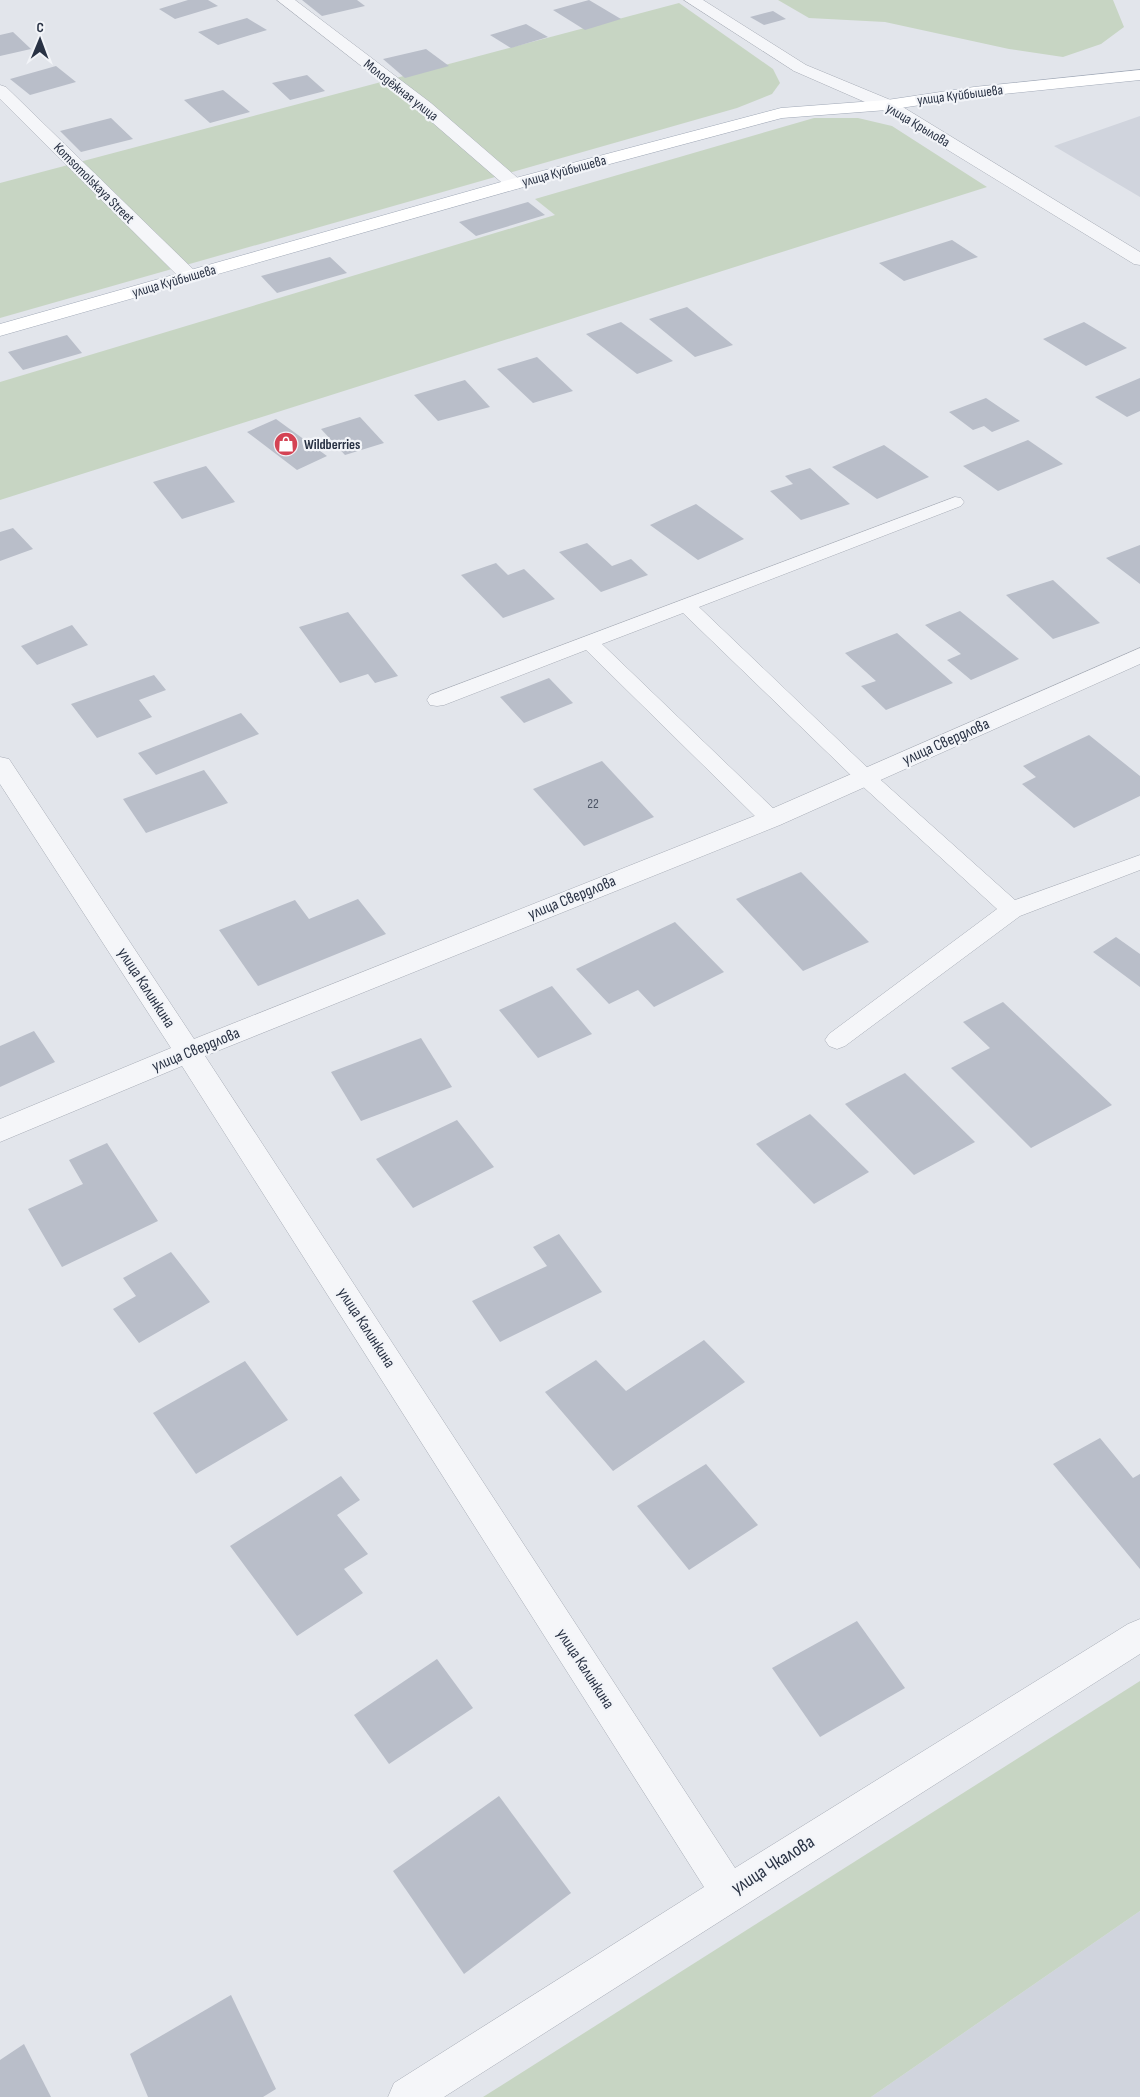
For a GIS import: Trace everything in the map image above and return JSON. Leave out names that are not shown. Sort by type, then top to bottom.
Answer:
[{"type":"main road","name":"улица Куйбышева","points":[[0,330],[514,184],[781,113],[887,105],[974,92],[1140,75]]},
{"type":"street","name":"Молодёжная улица","points":[[285,0],[425,107],[514,184]]},
{"type":"street","name":"улица Крылова","points":[[692,0],[800,68],[887,105],[1140,260]]},
{"type":"street","name":"Komsomolskaya Street","points":[[0,90],[189,276]]},
{"type":"street","name":"улица Свердлова","points":[[0,1131],[188,1052],[771,818],[866,778],[1140,655]]},
{"type":"street","name":"улица Калинкина","points":[[0,765],[188,1052],[729,1893]]},
{"type":"street","name":"улица Чкалова","points":[[408,2097],[1140,1635]]},
{"type":"lane","points":[[437,700],[955,502]]},
{"type":"lane","points":[[686,605],[866,778],[1012,910]]},
{"type":"lane","points":[[589,642],[771,818]]},
{"type":"lane","points":[[837,1040],[1012,910],[1140,862]]},
{"type":"shaded area","points":[[1140,116],[1140,197],[1054,146]]},
{"type":"shaded area","points":[[1140,1911],[1140,2097],[871,2097]]},
{"type":"green space","points":[[778,0],[1113,0],[1124,27],[1101,44],[1063,57],[1009,49],[885,22],[809,18]]},
{"type":"green space","points":[[679,3],[773,69],[780,83],[772,94],[737,108],[0,318],[0,183]]},
{"type":"green space","points":[[814,118],[858,118],[892,126],[987,187],[0,500],[0,382],[555,215],[535,199]]},
{"type":"green space","points":[[1140,1681],[1140,1911],[871,2097],[483,2097]]},
{"type":"building","points":[[188,0],[208,0],[218,6],[175,19],[159,9]]},
{"type":"building","points":[[302,0],[357,0],[365,6],[322,16]]},
{"type":"building","points":[[589,0],[621,19],[585,30],[553,10]]},
{"type":"building","points":[[773,11],[786,19],[764,25],[750,17]]},
{"type":"building","points":[[247,18],[267,30],[218,45],[198,32]]},
{"type":"building","points":[[526,24],[548,37],[511,48],[490,35]]},
{"type":"building","points":[[13,32],[31,49],[0,56],[0,35]]},
{"type":"building","points":[[426,49],[449,66],[405,78],[383,59]]},
{"type":"building","points":[[56,66],[76,82],[30,95],[10,79]]},
{"type":"building","points":[[307,75],[325,91],[290,100],[272,83]]},
{"type":"building","points":[[223,90],[250,112],[210,123],[184,100]]},
{"type":"building","points":[[111,118],[133,139],[81,152],[60,131]]},
{"type":"building","points":[[528,202],[545,215],[476,236],[459,222]]},
{"type":"building","points":[[952,240],[978,257],[904,281],[879,263]]},
{"type":"building","points":[[330,257],[347,273],[277,293],[261,276]]},
{"type":"building","points":[[687,307],[733,345],[695,357],[649,319]]},
{"type":"building","points":[[621,322],[673,361],[637,374],[586,334]]},
{"type":"building","points":[[1084,322],[1127,348],[1086,366],[1043,339]]},
{"type":"building","points":[[67,335],[82,353],[23,370],[8,352]]},
{"type":"building","points":[[537,357],[573,391],[533,403],[497,369]]},
{"type":"building","points":[[1140,378],[1140,411],[1127,417],[1095,397]]},
{"type":"building","points":[[465,380],[490,407],[438,421],[414,395]]},
{"type":"building","points":[[986,398],[1020,421],[992,432],[984,426],[973,430],[949,412]]},
{"type":"building","points":[[360,417],[384,443],[345,455],[321,429]]},
{"type":"building","name":"Wildberries","points":[[276,419],[327,456],[297,470],[247,432]]},
{"type":"building","points":[[1028,440],[1063,464],[998,491],[963,466]]},
{"type":"building","points":[[884,445],[929,477],[877,499],[832,467]]},
{"type":"building","points":[[206,466],[235,502],[182,519],[153,482]]},
{"type":"building","points":[[810,468],[850,504],[801,520],[770,491],[793,484],[785,476]]},
{"type":"building","points":[[696,504],[744,539],[698,560],[650,525]]},
{"type":"building","points":[[13,528],[33,549],[0,561],[0,532]]},
{"type":"building","points":[[587,543],[612,566],[631,559],[648,575],[601,592],[559,552]]},
{"type":"building","points":[[1140,545],[1140,584],[1106,558]]},
{"type":"building","points":[[496,563],[508,575],[524,569],[555,599],[503,618],[461,575]]},
{"type":"building","points":[[1053,580],[1100,623],[1053,639],[1006,595]]},
{"type":"building","points":[[960,611],[1019,659],[971,680],[947,660],[961,654],[925,625]]},
{"type":"building","points":[[348,612],[398,676],[375,683],[368,674],[340,683],[299,627]]},
{"type":"building","points":[[72,625],[88,645],[37,665],[21,646]]},
{"type":"building","points":[[897,633],[953,683],[886,710],[861,686],[876,681],[845,653]]},
{"type":"building","points":[[154,675],[166,690],[139,700],[152,717],[97,738],[71,704]]},
{"type":"building","points":[[549,678],[573,703],[524,723],[500,697]]},
{"type":"building","points":[[241,713],[259,734],[156,775],[138,753]]},
{"type":"building","points":[[1089,735],[1140,776],[1140,796],[1074,828],[1022,784],[1036,777],[1023,766]]},
{"type":"building","points":[[602,761],[654,817],[584,846],[533,789]]},
{"type":"building","points":[[204,770],[228,803],[146,833],[123,799]]},
{"type":"building","points":[[801,872],[869,942],[803,971],[736,899]]},
{"type":"building","points":[[358,899],[386,934],[258,986],[219,930],[295,900],[309,919]]},
{"type":"building","points":[[675,922],[724,972],[654,1007],[638,990],[609,1004],[576,969]]},
{"type":"building","points":[[1116,937],[1140,954],[1140,987],[1093,952]]},
{"type":"building","points":[[552,986],[592,1034],[538,1058],[499,1010]]},
{"type":"building","points":[[1003,1002],[1112,1105],[1031,1148],[951,1068],[990,1048],[963,1022]]},
{"type":"building","points":[[34,1031],[55,1062],[0,1087],[0,1046]]},
{"type":"building","points":[[421,1038],[452,1087],[361,1121],[331,1072]]},
{"type":"building","points":[[905,1073],[975,1142],[914,1175],[845,1104]]},
{"type":"building","points":[[810,1114],[869,1172],[814,1204],[756,1144]]},
{"type":"building","points":[[457,1120],[494,1167],[413,1208],[376,1159]]},
{"type":"building","points":[[107,1143],[158,1221],[62,1267],[28,1209],[83,1184],[69,1160]]},
{"type":"building","points":[[559,1234],[602,1292],[500,1342],[472,1301],[547,1266],[533,1247]]},
{"type":"building","points":[[171,1252],[210,1302],[139,1343],[113,1309],[136,1296],[123,1278]]},
{"type":"building","points":[[704,1340],[745,1382],[613,1471],[545,1392],[596,1360],[626,1391]]},
{"type":"building","points":[[245,1361],[288,1420],[196,1474],[153,1413]]},
{"type":"building","points":[[1100,1438],[1133,1478],[1140,1474],[1140,1569],[1053,1464]]},
{"type":"building","points":[[706,1464],[758,1525],[689,1570],[637,1506]]},
{"type":"building","points":[[341,1476],[360,1500],[337,1515],[368,1554],[344,1569],[363,1593],[297,1636],[230,1546]]},
{"type":"building","points":[[857,1621],[905,1688],[820,1737],[772,1668]]},
{"type":"building","points":[[437,1659],[473,1708],[389,1764],[354,1715]]},
{"type":"building","points":[[499,1796],[571,1893],[464,1974],[393,1871]]},
{"type":"building","points":[[231,1995],[276,2089],[263,2097],[148,2097],[130,2054]]},
{"type":"building","points":[[24,2044],[51,2097],[0,2097],[0,2060]]},
{"type":"place","name":"Wildberries","points":[[286,444]]}]
